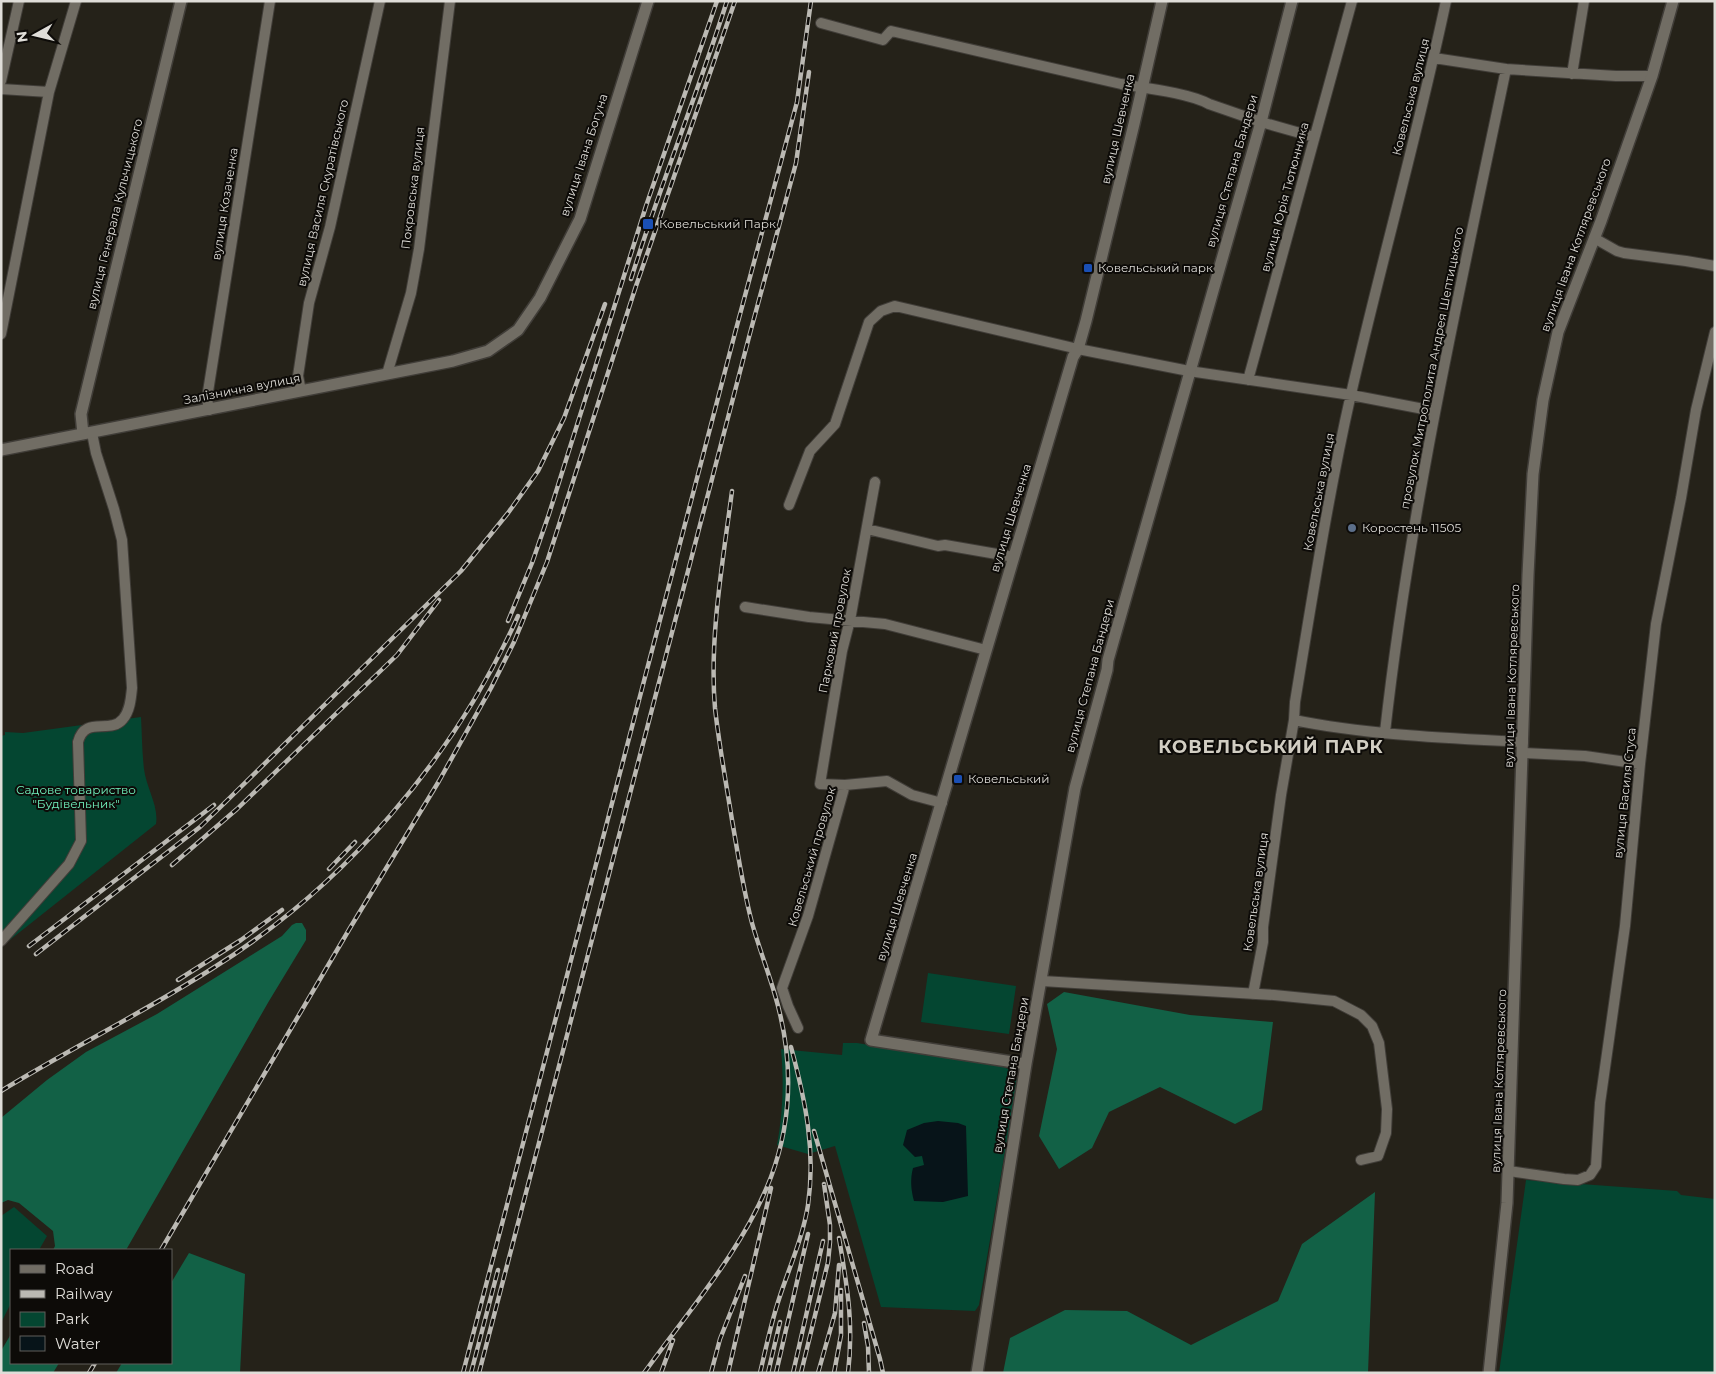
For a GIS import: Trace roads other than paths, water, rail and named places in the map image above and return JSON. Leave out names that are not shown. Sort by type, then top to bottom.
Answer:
[{"type":"street","points":[[1,81],[19,1]]},
{"type":"street","points":[[1,334],[49,92],[76,1]]},
{"type":"street","name":"вулиця Генерала Кульчицького","points":[[88,434],[81,414],[181,1]]},
{"type":"street","name":"вулиця Козаченка","points":[[208,410],[207,398],[270,1]]},
{"type":"street","name":"вулиця Василя Скуратівського","points":[[301,391],[298,376],[309,303],[330,227],[380,1]]},
{"type":"street","name":"Покровська вулиця","points":[[387,374],[411,293],[419,248],[450,1]]},
{"type":"street","name":"вулиця Івана Богуна","points":[[488,351],[518,330],[540,298],[580,219],[648,1]]},
{"type":"street","name":"вулиця Шевченка","points":[[1026,1064],[871,1040],[1073,357],[1078,348],[1134,124],[1162,1]]},
{"type":"street","name":"вулиця Степана Бандери","points":[[977,1373],[1026,1064],[1080,767],[1107,670],[1110,651],[1261,122],[1292,1]]},
{"type":"street","name":"вулиця Юрія Тютюнника","points":[[1248,380],[1314,137],[1338,58],[1352,1]]},
{"type":"street","name":"Ковельська вулиця","points":[[1254,994],[1281,795],[1294,720],[1294,702],[1325,521],[1351,395],[1434,58],[1446,1]]},
{"type":"street","points":[[1572,74],[1584,1]]},
{"type":"street","name":"вулиця Івана Котляревського","points":[[1489,1373],[1508,1204],[1533,474],[1542,400],[1558,332],[1652,76],[1673,1]]},
{"type":"street","points":[[821,24],[883,40],[891,31],[1203,100],[1261,122],[1314,137]]},
{"type":"street","points":[[1434,58],[1506,69],[1572,74],[1652,76]]},
{"type":"street","name":"провулок Митрополита Андрея Шептицького","points":[[1385,732],[1394,645],[1434,411],[1506,69]]},
{"type":"street","points":[[1,89],[49,92]]},
{"type":"street","points":[[1594,238],[1624,253],[1715,266]]},
{"type":"street","points":[[789,505],[810,451],[835,424],[870,322],[881,311],[895,306],[1078,348],[1189,371],[1351,395],[1434,411]]},
{"type":"street","name":"вулиця Василя Стуса","points":[[1509,1171],[1564,1180],[1578,1180],[1590,1175],[1596,1166],[1600,1103],[1625,926],[1640,764],[1656,624],[1696,410],[1715,332]]},
{"type":"street","name":"Залізнична вулиця","points":[[1,450],[453,361],[488,351]]},
{"type":"street","points":[[1,940],[69,864],[81,841],[78,742],[80,733],[86,728],[118,724],[125,718],[130,701],[132,688],[122,540],[96,453],[88,434]]},
{"type":"street","name":"Парковий провулок","points":[[845,785],[820,784],[842,651],[850,620],[874,482]]},
{"type":"street","points":[[867,529],[938,546],[945,545],[1014,557]]},
{"type":"street","points":[[745,607],[809,617],[885,624],[986,650]]},
{"type":"street","points":[[1294,720],[1640,764]]},
{"type":"street","name":"Ковельський провулок","points":[[798,1028],[782,988],[808,916],[845,785],[887,781],[912,795],[942,803]]},
{"type":"street","points":[[1042,980],[1334,1001],[1361,1015],[1372,1026],[1379,1043],[1387,1109],[1386,1133],[1378,1156],[1361,1160]]},
{"type":"water","points":[[938,1121],[958,1123],[966,1126],[968,1196],[943,1202],[914,1201],[911,1184],[913,1168],[924,1165],[922,1156],[915,1157],[903,1145],[907,1130],[924,1123]]},
{"type":"railway","points":[[508,621],[532,563],[549,514],[646,206],[717,1]]},
{"type":"railway","points":[[631,279],[727,1]]},
{"type":"railway","points":[[162,1249],[350,928],[439,781],[491,688],[514,642],[547,562],[636,286],[735,1]]},
{"type":"railway","points":[[463,1373],[797,102],[811,1]]},
{"type":"railway","points":[[479,1373],[796,163],[809,72]]},
{"type":"railway","points":[[36,954],[200,827],[461,571],[508,513],[538,471],[564,418],[605,304]]},
{"type":"railway","points":[[644,1373],[714,1279],[746,1230],[771,1177],[778,1155],[787,1110],[787,1064],[781,1018],[746,897],[715,708],[715,627],[732,491]]},
{"type":"railway","points":[[172,865],[237,809],[397,655],[439,600]]},
{"type":"railway","points":[[1,1091],[210,970],[259,937],[306,900],[390,816],[427,769],[461,720],[492,669],[518,616]]},
{"type":"railway","points":[[29,946],[214,805]]},
{"type":"railway","points":[[329,869],[355,842]]},
{"type":"railway","points":[[178,980],[241,940],[282,910]]},
{"type":"railway","points":[[760,1373],[776,1308],[803,1229],[810,1185],[811,1164],[808,1125],[791,1047]]},
{"type":"railway","points":[[814,1131],[883,1373]]},
{"type":"railway","points":[[801,1373],[828,1262],[830,1225],[824,1184]]},
{"type":"railway","points":[[728,1373],[771,1188]]},
{"type":"railway","points":[[776,1373],[808,1234]]},
{"type":"railway","points":[[839,1238],[850,1321],[848,1373]]},
{"type":"railway","points":[[793,1373],[823,1241]]},
{"type":"railway","points":[[818,1373],[835,1313],[839,1265]]},
{"type":"railway","points":[[471,1373],[498,1270]]},
{"type":"railway","points":[[711,1373],[720,1339],[745,1276]]},
{"type":"railway","points":[[834,1373],[841,1335],[841,1290]]},
{"type":"railway","points":[[768,1373],[780,1322]]},
{"type":"railway","points":[[864,1323],[868,1346],[869,1373]]},
{"type":"railway","points":[[661,1373],[673,1340]]},
{"type":"railway","points":[[89,1373],[94,1364]]},
{"type":"place","name":"Ковельський Парк","points":[[648,224]]},
{"type":"place","name":"Ковельський парк","points":[[1088,268]]},
{"type":"place","name":"Коростень 11505","points":[[1352,528]]},
{"type":"place","name":"Ковельський","points":[[958,779]]},
{"type":"district","name":"КОВЕЛЬСЬКИЙ ПАРК","points":[[1271,747]]},
{"type":"park label","name":"Садове товариство \"Будівельник\"","points":[[76,797]]}]
